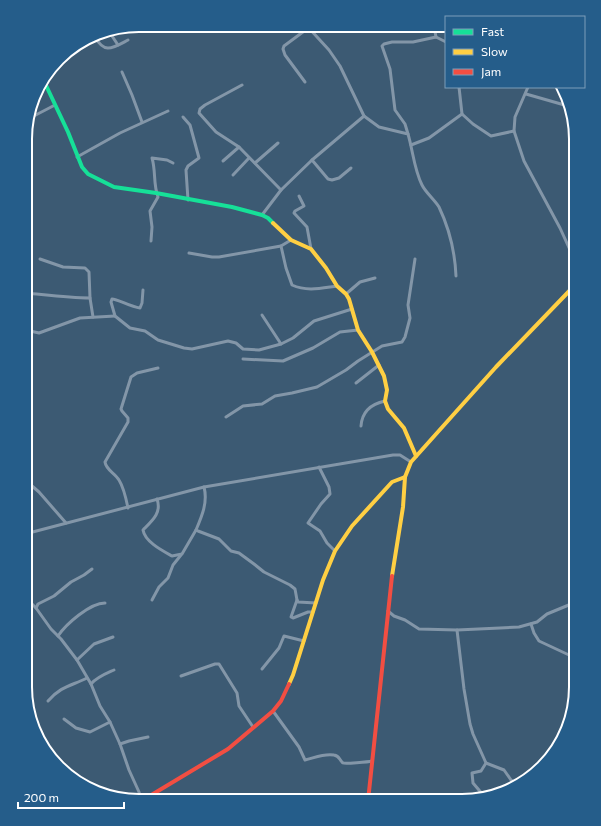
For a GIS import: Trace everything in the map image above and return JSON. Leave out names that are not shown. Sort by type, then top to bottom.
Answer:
[{"type":"street","points":[[302,32],[284,46],[283,49],[285,55],[305,82]]},
{"type":"street","points":[[314,32],[340,66],[364,116],[378,127],[408,134]]},
{"type":"street","points":[[435,32],[436,37]]},
{"type":"street","points":[[112,36],[118,45]]},
{"type":"street","points":[[445,42],[436,37],[413,42],[392,42],[382,46],[390,69],[395,110],[405,124],[414,161],[422,185],[438,206],[448,230],[456,265],[456,276]]},
{"type":"street","points":[[97,41],[107,49],[113,48],[128,40]]},
{"type":"street","points":[[122,72],[142,122]]},
{"type":"street","points":[[242,85],[215,98],[199,111],[216,132],[238,147],[281,190]]},
{"type":"street","points":[[46,86],[68,132],[77,157],[82,167],[88,174],[114,187],[232,206],[262,215],[268,218],[291,240],[311,249],[326,268],[337,286],[349,299],[358,330],[372,352],[384,376],[386,390],[385,401],[388,409],[404,428],[416,456]]},
{"type":"street","points":[[459,88],[462,114],[473,124],[491,136],[514,131]]},
{"type":"street","points":[[528,88],[515,118],[514,131],[524,161],[569,248]]},
{"type":"street","points":[[526,94],[563,105]]},
{"type":"street","points":[[35,115],[55,105]]},
{"type":"street","points":[[77,157],[142,122],[168,111]]},
{"type":"street","points":[[411,145],[430,138],[462,114]]},
{"type":"street","points":[[262,215],[281,190],[312,160],[364,116]]},
{"type":"street","points":[[183,117],[190,125],[199,158],[188,166],[186,170],[188,200]]},
{"type":"street","points":[[255,164],[278,143]]},
{"type":"street","points":[[223,161],[238,147]]},
{"type":"street","points":[[151,241],[152,227],[150,211],[158,197],[152,158],[167,160],[173,163]]},
{"type":"street","points":[[233,175],[249,158]]},
{"type":"street","points":[[312,160],[328,178],[332,180],[339,178],[351,168]]},
{"type":"street","points":[[299,196],[304,206],[294,214],[307,227],[311,249]]},
{"type":"street","points":[[189,252],[218,257],[281,246],[291,240]]},
{"type":"street","points":[[281,246],[292,285],[314,290],[337,286]]},
{"type":"street","points":[[40,259],[63,267],[87,269],[89,272],[90,298],[93,317]]},
{"type":"street","points":[[226,417],[243,406],[262,404],[275,396],[317,387],[385,345],[402,342],[405,337],[410,318],[408,305],[415,259]]},
{"type":"street","points":[[346,294],[360,282],[375,278]]},
{"type":"street","points":[[143,290],[140,308],[122,303],[117,299],[112,299],[111,302],[116,316],[124,325],[130,328],[145,331],[158,340],[184,348],[200,348],[228,340],[236,343],[243,349],[259,350],[281,344],[293,338],[314,321],[352,309]]},
{"type":"street","points":[[369,794],[391,582],[403,507],[405,477],[410,462],[496,367],[569,292]]},
{"type":"street","points":[[32,293],[90,298]]},
{"type":"street","points":[[262,315],[281,344]]},
{"type":"street","points":[[32,331],[39,333],[80,318],[116,316]]},
{"type":"street","points":[[243,359],[283,361],[313,348],[340,332],[358,330]]},
{"type":"street","points":[[356,383],[379,365]]},
{"type":"street","points":[[128,508],[122,486],[118,478],[105,465],[105,462],[128,422],[128,418],[121,409],[130,378],[137,373],[158,368]]},
{"type":"street","points":[[361,426],[362,419],[372,405],[385,401]]},
{"type":"street","points":[[32,532],[204,487],[393,455],[400,455],[410,462]]},
{"type":"street","points":[[319,467],[329,486],[330,494],[308,523],[320,531],[326,543],[335,551]]},
{"type":"street","points":[[153,794],[204,765],[228,749],[281,702],[314,612],[323,580],[335,551],[352,526],[392,482],[405,477]]},
{"type":"street","points":[[32,486],[40,492],[66,523]]},
{"type":"street","points":[[152,600],[159,587],[168,578],[173,565],[182,554],[196,530],[204,512],[206,499],[204,487]]},
{"type":"street","points":[[158,499],[160,506],[155,517],[143,530],[144,534],[149,540],[172,556],[182,554]]},
{"type":"street","points":[[196,530],[219,539],[231,551],[239,553],[264,572],[295,589],[297,600],[291,617],[293,618],[308,612],[314,612]]},
{"type":"street","points":[[36,608],[38,604],[54,596],[71,582],[92,569]]},
{"type":"street","points":[[297,600],[300,603],[316,603]]},
{"type":"street","points":[[58,636],[77,616],[97,603],[105,603]]},
{"type":"street","points":[[32,604],[77,660],[91,684],[100,706],[110,722],[120,744],[129,770],[140,794]]},
{"type":"street","points":[[388,611],[394,616],[405,620],[420,629],[457,630],[519,627],[537,622],[547,614],[569,605]]},
{"type":"street","points":[[531,624],[534,633],[540,641],[569,655]]},
{"type":"street","points":[[457,630],[464,689],[473,734],[486,763],[504,770],[512,781]]},
{"type":"street","points":[[262,669],[280,648],[284,636],[304,641]]},
{"type":"street","points":[[77,660],[94,644],[113,637]]},
{"type":"street","points":[[181,676],[215,664],[219,664],[237,693],[239,706],[253,727]]},
{"type":"street","points":[[91,684],[95,679],[114,670]]},
{"type":"street","points":[[48,701],[62,688],[87,678]]},
{"type":"street","points":[[273,710],[299,747],[305,760],[333,755],[337,756],[343,763],[346,764],[372,761]]},
{"type":"street","points":[[64,719],[76,728],[90,732],[110,722]]},
{"type":"street","points":[[120,744],[148,737]]},
{"type":"street","points":[[481,792],[473,783],[472,773],[480,771],[486,763]]},
{"type":"traffic: fast","points":[[46,86],[68,132],[82,167],[88,174],[114,187],[232,207],[262,215],[273,223]]},
{"type":"traffic: slow","points":[[273,223],[291,240],[311,249],[326,268],[337,286],[346,294],[349,299],[358,330],[372,352],[384,376],[387,390],[385,401],[388,409],[404,428],[416,456]]},
{"type":"traffic: slow","points":[[392,576],[403,507],[405,477],[411,462],[496,367],[569,291]]},
{"type":"traffic: slow","points":[[289,684],[323,580],[335,551],[352,526],[392,482],[405,477]]},
{"type":"traffic: jam","points":[[369,794],[392,576]]},
{"type":"traffic: jam","points":[[153,794],[228,749],[273,711],[281,701],[289,684]]}]
